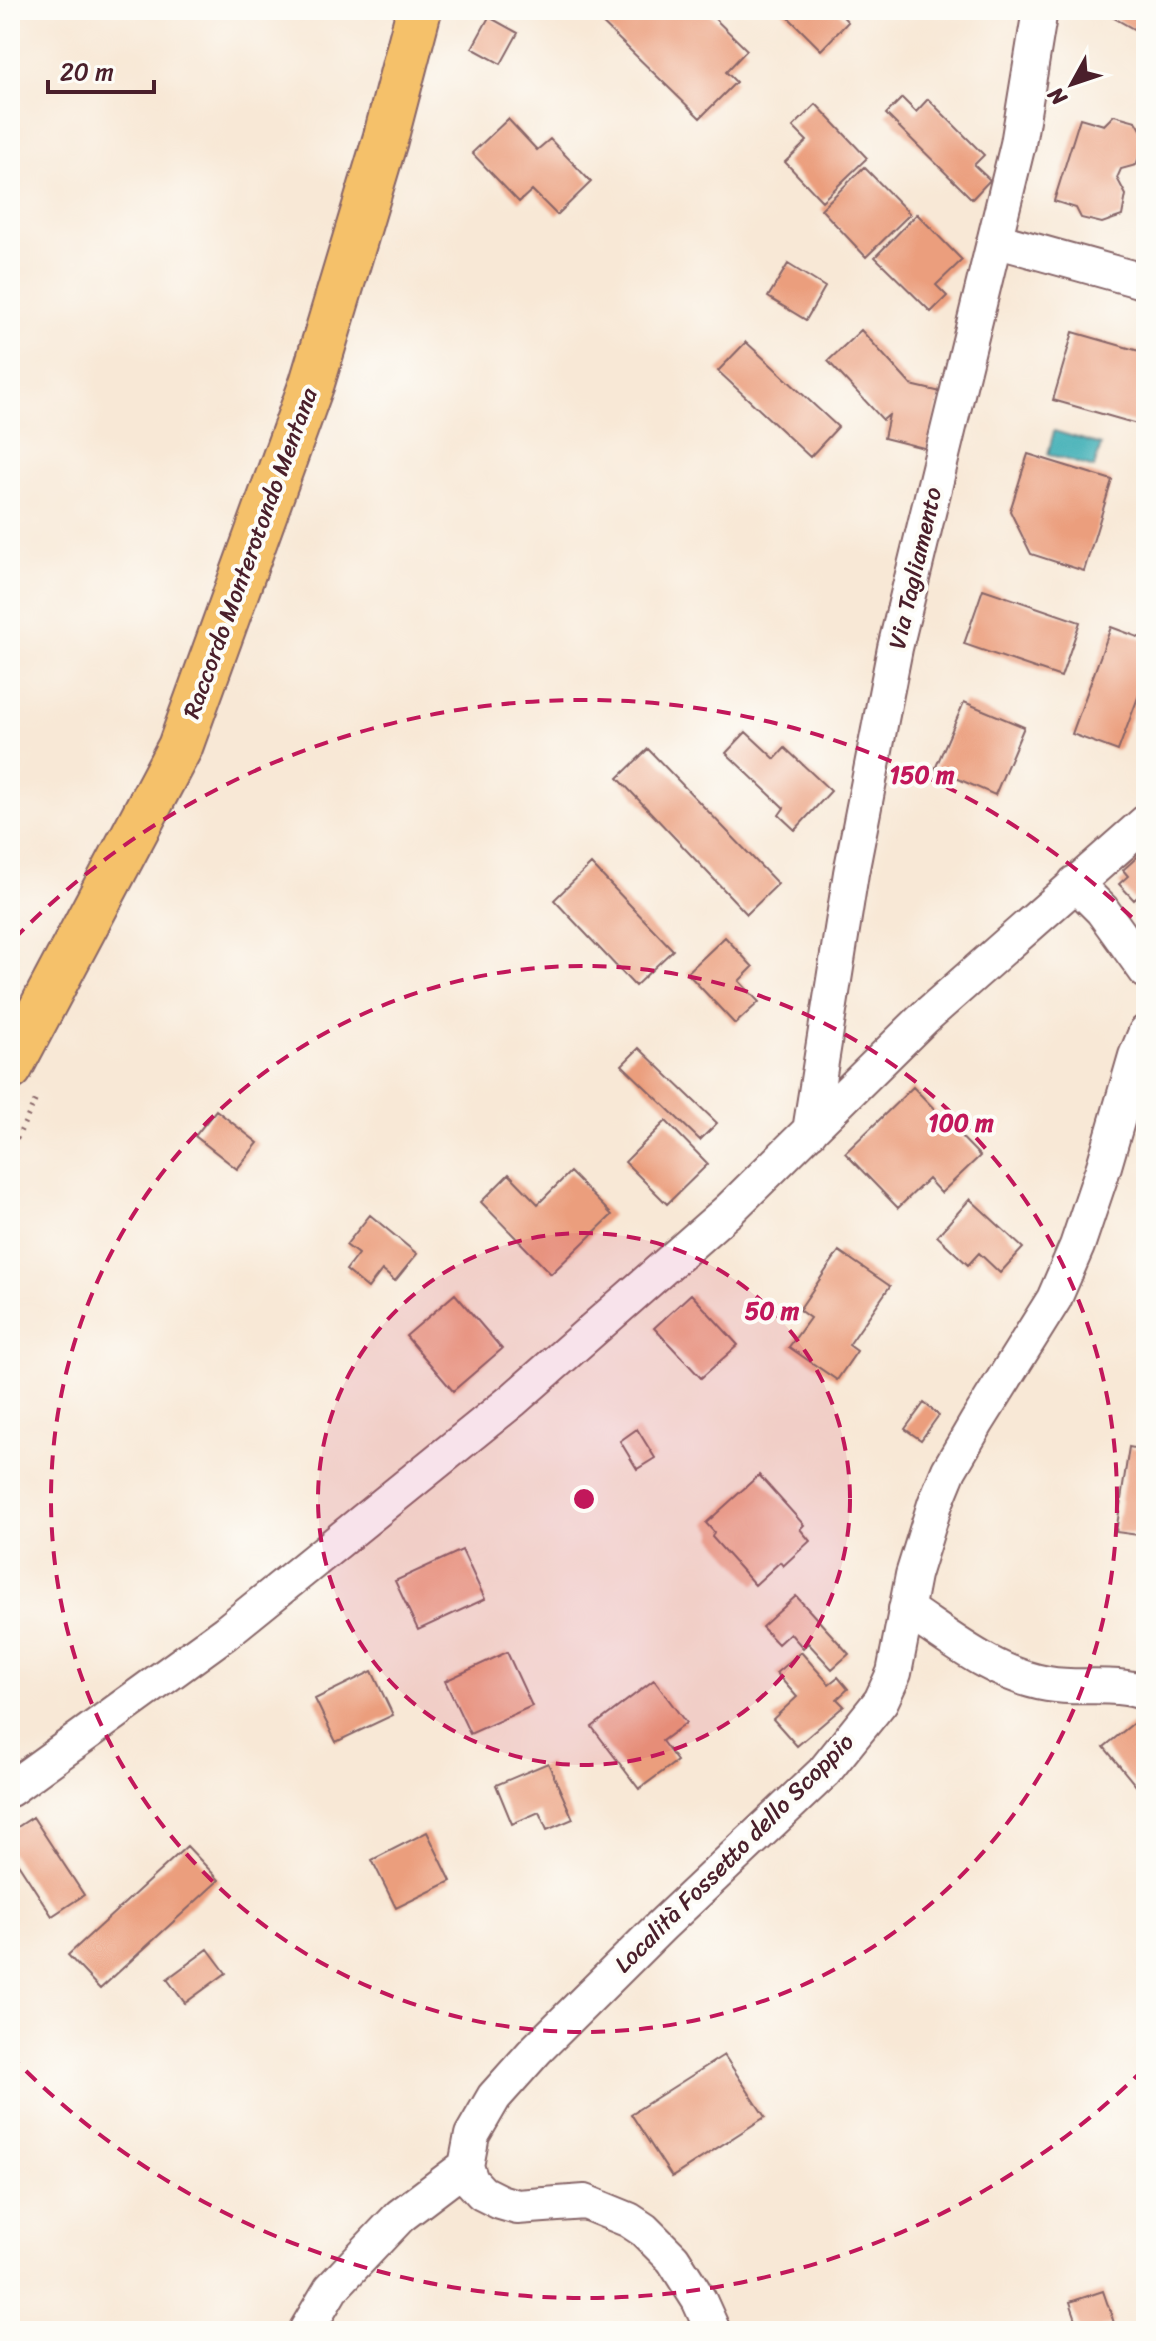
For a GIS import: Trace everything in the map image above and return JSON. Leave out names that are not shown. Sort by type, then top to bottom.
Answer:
[{"type":"main road","name":"Raccordo Monterotondo Mentana","points":[[10,1068],[180,747],[312,383],[388,128],[419,10]]},
{"type":"street","name":"Via Tagliamento","points":[[810,1131],[851,873],[895,648],[1018,144],[1040,10]]},
{"type":"street","points":[[995,240],[1146,282]]},
{"type":"street","points":[[10,1789],[225,1633],[513,1400],[729,1210],[925,1017],[1146,822]]},
{"type":"street","points":[[1075,883],[1102,910],[1146,971]]},
{"type":"street","name":"Località Fossetto dello Scoppio","points":[[466,2166],[472,2135],[494,2097],[536,2050],[640,1946],[824,1772],[872,1715],[894,1673],[921,1544],[949,1470],[1054,1299],[1077,1246],[1146,1032]]},
{"type":"street","points":[[906,1609],[1004,1672],[1051,1685],[1115,1685],[1146,1693]]},
{"type":"street","points":[[306,2331],[331,2289],[400,2216],[466,2166],[471,2181],[482,2193],[500,2202],[517,2207],[585,2202],[629,2220],[644,2230],[673,2259],[699,2300],[713,2331]]},
{"type":"water","points":[[1054,431],[1101,445],[1094,468],[1048,454]]},
{"type":"building","points":[[589,10],[706,10],[747,50],[726,72],[736,82],[700,118]]},
{"type":"building","points":[[781,10],[837,10],[848,22],[821,50]]},
{"type":"building","points":[[1100,10],[1146,10],[1146,36]]},
{"type":"building","points":[[489,17],[518,33],[501,64],[472,48]]},
{"type":"building","points":[[902,98],[916,112],[928,99],[984,155],[974,165],[990,180],[972,199],[886,114]]},
{"type":"building","points":[[816,104],[867,158],[822,201],[785,162],[807,141],[793,127]]},
{"type":"building","points":[[1114,115],[1136,121],[1146,138],[1136,165],[1121,169],[1117,178],[1126,195],[1122,216],[1102,223],[1081,218],[1076,208],[1054,201],[1080,118],[1104,125]]},
{"type":"building","points":[[508,119],[537,150],[550,139],[591,182],[557,215],[532,190],[519,202],[472,153]]},
{"type":"building","points":[[864,167],[910,214],[866,257],[821,209]]},
{"type":"building","points":[[917,214],[962,260],[936,285],[947,296],[931,312],[875,257]]},
{"type":"building","points":[[788,264],[825,287],[806,320],[768,297]]},
{"type":"building","points":[[861,330],[911,385],[941,392],[928,449],[884,438],[889,415],[883,420],[828,361]]},
{"type":"building","points":[[1073,332],[1146,353],[1144,426],[1053,400]]},
{"type":"building","points":[[746,342],[838,427],[810,457],[718,371]]},
{"type":"building","points":[[1028,454],[1112,480],[1084,571],[1031,554],[1010,511]]},
{"type":"building","points":[[983,589],[1080,622],[1061,677],[964,644]]},
{"type":"building","points":[[1111,627],[1146,640],[1146,694],[1140,692],[1118,751],[1072,734]]},
{"type":"building","points":[[964,702],[1024,727],[995,795],[935,769]]},
{"type":"building","points":[[746,732],[775,759],[785,748],[831,791],[795,830],[779,815],[784,808],[726,753]]},
{"type":"building","points":[[648,749],[778,884],[747,914],[618,778]]},
{"type":"building","points":[[1146,849],[1146,895],[1143,892],[1134,900],[1119,884],[1128,876],[1123,870]]},
{"type":"building","points":[[591,864],[673,950],[635,986],[554,900]]},
{"type":"building","points":[[725,937],[753,967],[739,981],[759,1002],[735,1024],[687,973]]},
{"type":"building","points":[[639,1048],[717,1123],[700,1140],[622,1065]]},
{"type":"building","points":[[913,1087],[980,1156],[941,1193],[928,1179],[898,1208],[845,1153]]},
{"type":"building","points":[[216,1110],[258,1143],[237,1169],[195,1136]]},
{"type":"building","points":[[666,1121],[708,1164],[667,1204],[625,1162]]},
{"type":"building","points":[[570,1172],[612,1215],[551,1274],[481,1202],[509,1174],[538,1204]]},
{"type":"building","points":[[970,1199],[1023,1248],[1000,1273],[979,1253],[968,1265],[937,1236]]},
{"type":"building","points":[[370,1215],[417,1254],[395,1281],[382,1270],[368,1288],[346,1270],[358,1254],[346,1245]]},
{"type":"building","points":[[839,1251],[890,1286],[849,1345],[857,1351],[837,1380],[789,1347],[810,1318],[799,1310]]},
{"type":"building","points":[[455,1294],[502,1349],[453,1391],[406,1336]]},
{"type":"building","points":[[691,1294],[738,1345],[701,1378],[654,1328]]},
{"type":"building","points":[[924,1403],[939,1415],[921,1440],[905,1429]]},
{"type":"building","points":[[637,1429],[655,1458],[637,1469],[620,1441]]},
{"type":"building","points":[[1129,1447],[1146,1450],[1146,1536],[1116,1532]]},
{"type":"building","points":[[759,1475],[804,1525],[800,1529],[810,1541],[783,1566],[780,1562],[755,1585],[712,1537],[714,1532],[706,1523]]},
{"type":"building","points":[[462,1550],[485,1599],[418,1630],[395,1581]]},
{"type":"building","points":[[796,1596],[849,1654],[832,1669],[808,1643],[803,1648],[790,1633],[778,1644],[762,1627]]},
{"type":"building","points":[[507,1652],[532,1706],[470,1734],[445,1681]]},
{"type":"building","points":[[801,1652],[829,1684],[838,1677],[848,1689],[837,1699],[844,1706],[797,1746],[773,1719],[797,1697],[776,1673]]},
{"type":"building","points":[[372,1671],[393,1715],[336,1742],[315,1699]]},
{"type":"building","points":[[654,1680],[686,1723],[662,1741],[677,1761],[639,1789],[592,1727]]},
{"type":"building","points":[[1146,1713],[1146,1798],[1104,1747]]},
{"type":"building","points":[[548,1763],[573,1819],[547,1830],[539,1812],[512,1824],[496,1785]]},
{"type":"building","points":[[33,1817],[84,1895],[52,1916],[10,1851],[10,1832]]},
{"type":"building","points":[[427,1832],[451,1881],[396,1908],[372,1860]]},
{"type":"building","points":[[187,1846],[219,1880],[100,1989],[68,1955]]},
{"type":"building","points":[[208,1949],[226,1973],[185,2003],[167,1979]]},
{"type":"building","points":[[724,2055],[765,2117],[672,2177],[631,2114]]},
{"type":"building","points":[[1103,2291],[1114,2323],[1091,2331],[1080,2331],[1070,2302]]}]
